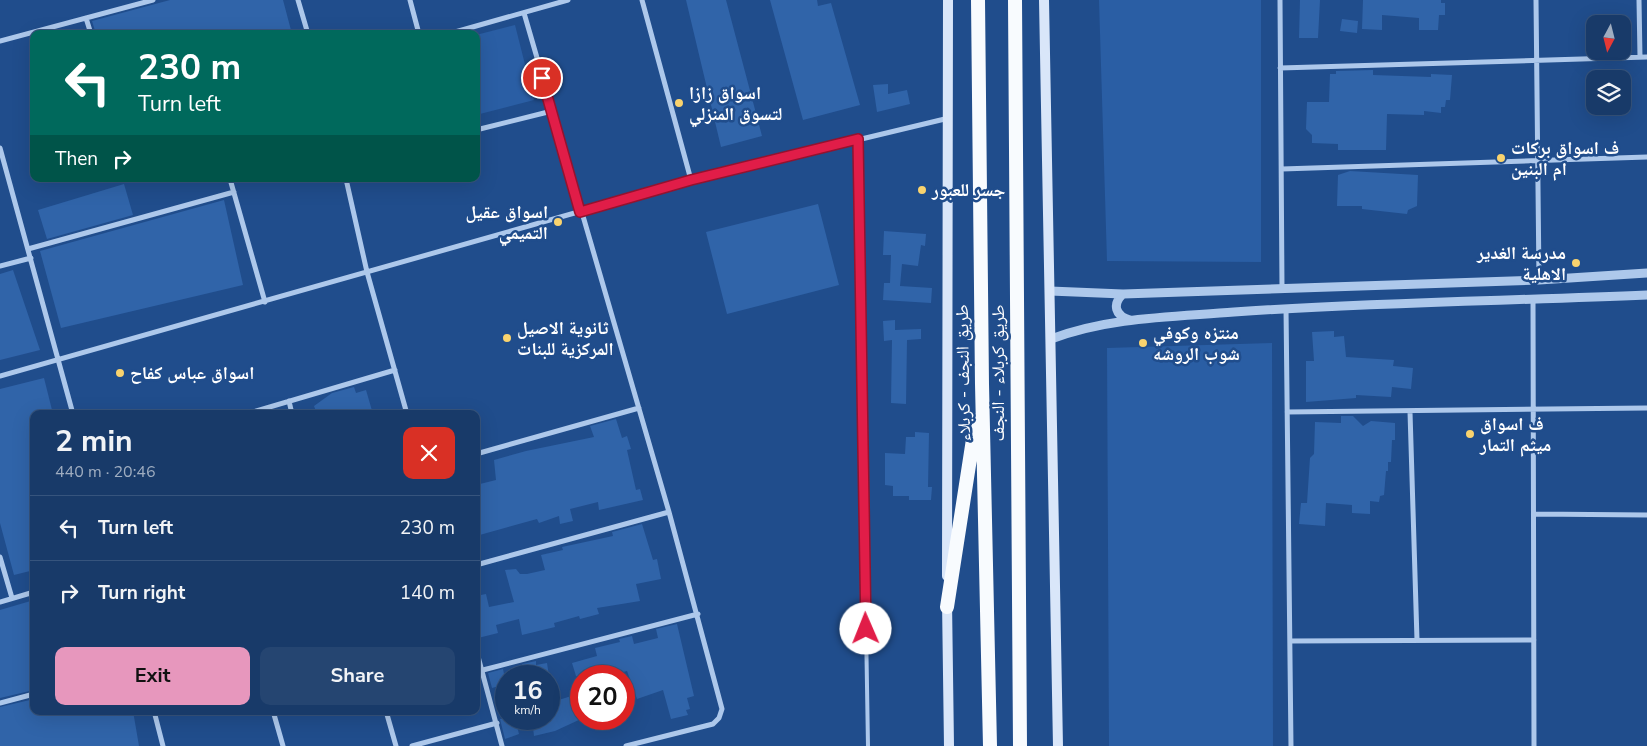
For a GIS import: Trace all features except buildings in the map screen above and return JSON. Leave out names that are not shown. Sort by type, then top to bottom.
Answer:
[{"type":"highway","name":"طريق النجف - کربلاء","points":[[978,0],[982,384],[990,746]]},
{"type":"highway","name":"طريق کربلاء - النجف","points":[[1015,0],[1020,746]]},
{"type":"highway","points":[[947,607],[982,384]]},
{"type":"main road","points":[[948,0],[950,118],[947,607],[949,746]]},
{"type":"main road","points":[[1044,0],[1058,746]]},
{"type":"street","points":[[41,30],[153,0]]},
{"type":"street","points":[[298,0],[307,30]]},
{"type":"street","points":[[410,0],[418,30]]},
{"type":"street","points":[[462,30],[568,0]]},
{"type":"street","points":[[642,0],[691,180]]},
{"type":"street","points":[[1280,0],[1282,288]]},
{"type":"street","points":[[1536,0],[1539,280]]},
{"type":"street","points":[[1639,0],[1640,57]]},
{"type":"street","points":[[524,13],[580,212],[669,512],[698,614],[722,709],[719,718],[712,724],[626,746]]},
{"type":"street","points":[[86,18],[89,30]]},
{"type":"street","points":[[0,41],[30,33]]},
{"type":"street","points":[[1280,68],[1537,62],[1647,57]]},
{"type":"street","points":[[480,129],[552,111]]},
{"type":"street","points":[[0,376],[691,180],[950,118]]},
{"type":"street","points":[[0,151],[72,410]]},
{"type":"street","points":[[1282,169],[1647,157]]},
{"type":"street","points":[[231,182],[264,302]]},
{"type":"street","points":[[347,182],[367,272],[406,410]]},
{"type":"street","points":[[28,249],[234,192]]},
{"type":"street","points":[[0,266],[31,258]]},
{"type":"street","points":[[1050,291],[1123,294],[1539,280],[1647,273]]},
{"type":"street","points":[[1123,294],[1118,299],[1116,306],[1118,313],[1123,318],[1130,320]]},
{"type":"street","points":[[1051,339],[1085,327],[1130,320],[1286,308],[1647,295]]},
{"type":"street","points":[[1533,300],[1534,746]]},
{"type":"street","points":[[1286,308],[1291,746]]},
{"type":"street","points":[[259,410],[395,370]]},
{"type":"street","points":[[289,401],[291,410]]},
{"type":"street","points":[[480,453],[639,408]]},
{"type":"street","points":[[1287,412],[1647,408]]},
{"type":"street","points":[[1410,412],[1417,640]]},
{"type":"street","points":[[480,564],[669,512]]},
{"type":"street","points":[[1534,514],[1647,515]]},
{"type":"street","points":[[0,557],[12,598]]},
{"type":"street","points":[[0,602],[30,593]]},
{"type":"street","points":[[483,670],[698,614]]},
{"type":"street","points":[[1290,642],[1534,640]]},
{"type":"street","points":[[480,661],[495,715]]},
{"type":"street","points":[[0,704],[30,695]]},
{"type":"street","points":[[155,715],[163,746]]},
{"type":"street","points":[[274,715],[282,746]]},
{"type":"street","points":[[387,715],[396,746]]},
{"type":"street","points":[[412,746],[495,724]]},
{"type":"street","points":[[499,730],[502,746]]},
{"type":"lane","points":[[858,139],[868,746]]},
{"type":"shaded area","points":[[1099,0],[1261,0],[1261,262],[1107,261]]},
{"type":"shaded area","points":[[515,25],[534,100],[480,114],[480,34]]},
{"type":"shaded area","points":[[1272,343],[1273,746],[1109,746],[1107,348]]},
{"type":"place","name":"اسواق زازا لتسوق المنزلي","points":[[679,103]]},
{"type":"place","name":"ف اسواق بركات ام البنين","points":[[1501,158]]},
{"type":"place","name":"جسر للعبور","points":[[922,190]]},
{"type":"place","name":"اسواق عقيل التميمي","points":[[558,222]]},
{"type":"place","name":"مدرسة الغدير الاهلية","points":[[1576,263]]},
{"type":"place","name":"ثانوية الاصيل المركزية للبنات","points":[[507,338]]},
{"type":"place","name":"منتزه وكوفي شوب الروشه","points":[[1143,343]]},
{"type":"place","name":"اسواق عباس كفاح","points":[[120,373]]},
{"type":"place","name":"ف اسواق ميثم التمار","points":[[1470,434]]},
{"type":"route","points":[[542,78],[580,212],[691,180],[858,139],[866,629]]}]
